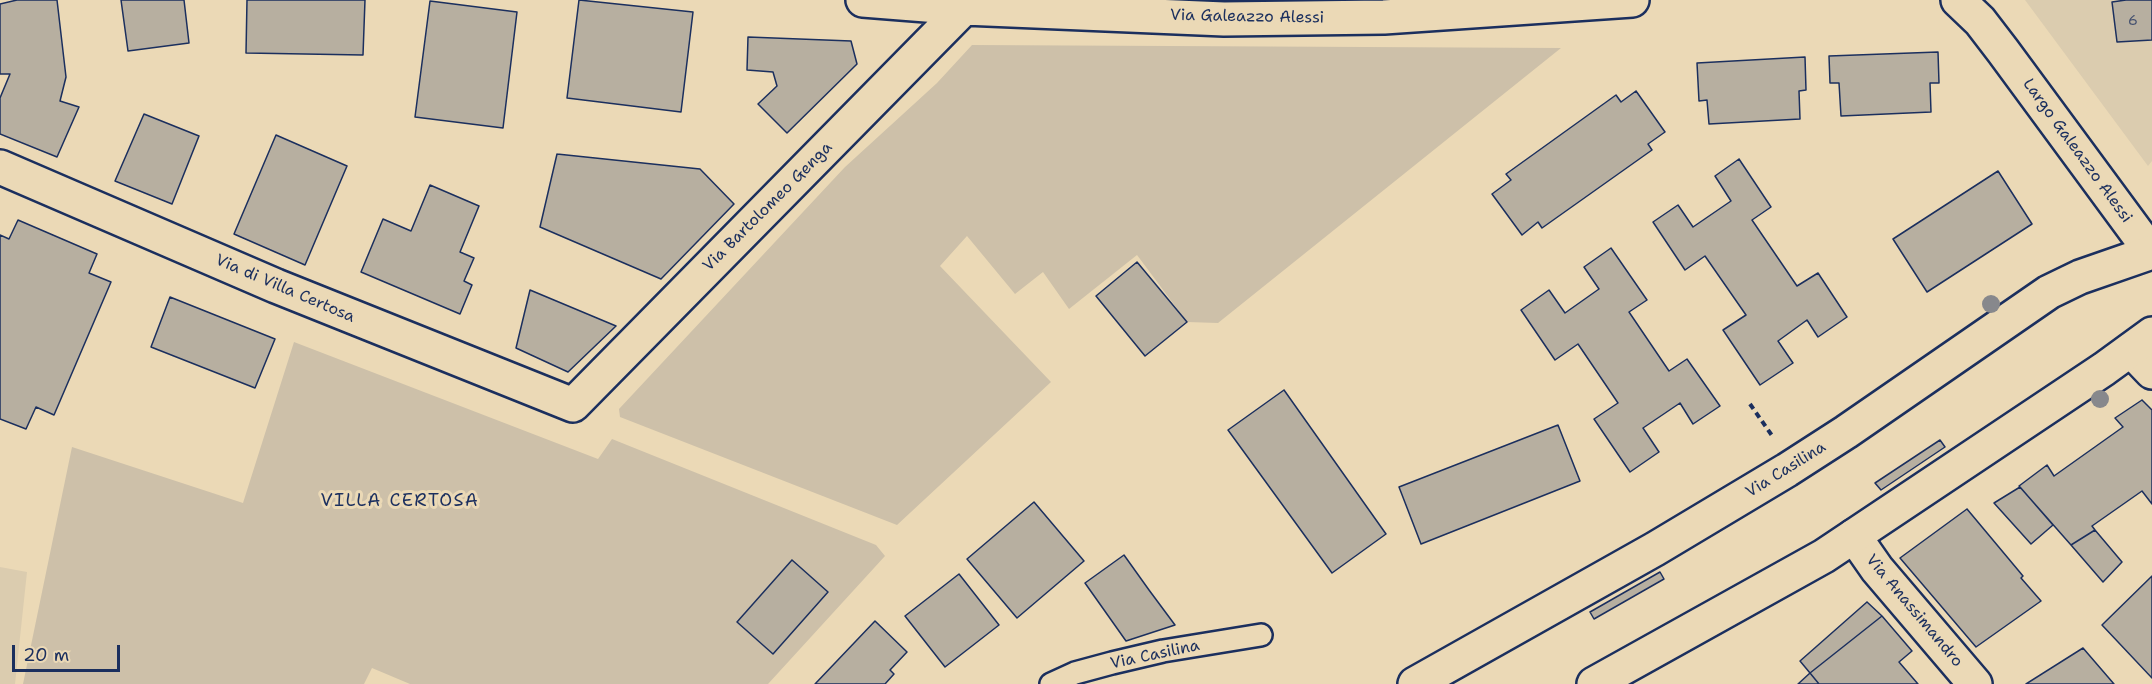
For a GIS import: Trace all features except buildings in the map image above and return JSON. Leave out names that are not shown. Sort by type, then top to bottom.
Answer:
[{"type":"street","name":"Via Galeazzo Alessi","points":[[863,0],[964,8],[1224,19],[1372,18],[1632,0]]},
{"type":"street","name":"Largo Galeazzo Alessi","points":[[1958,0],[1980,21],[2152,252]]},
{"type":"street","name":"Via Bartolomeo Genga","points":[[573,405],[964,8]]},
{"type":"street","name":"Via di Villa Certosa","points":[[0,167],[276,286],[573,405]]},
{"type":"street","name":"Via Casilina","points":[[1415,684],[1655,549],[1787,470],[2049,292],[2080,277],[2152,252]]},
{"type":"street","points":[[1594,684],[1800,570],[2145,352]]},
{"type":"street","name":"Via Anassimandro","points":[[1854,536],[1877,569],[1975,684]]},
{"type":"lane","name":"Via Casilina","points":[[1051,684],[1075,673],[1163,651],[1261,635]]},
{"type":"path","points":[[1750,404],[1773,438]]},
{"type":"shaded area","points":[[2025,0],[2152,0],[2152,161],[2148,166]]},
{"type":"shaded area","points":[[972,45],[1561,48],[1218,323],[1187,322],[1137,255],[1069,309],[1043,272],[1015,294],[967,236],[940,266],[1051,382],[897,525],[620,417],[619,409],[845,167],[937,83]]},
{"type":"shaded area","points":[[294,342],[598,459],[612,439],[876,545],[885,556],[768,684],[410,684],[372,668],[364,684],[23,684],[72,447],[243,503]]},
{"type":"shaded area","points":[[0,567],[27,572],[15,684],[0,684]]},
{"type":"district","name":"VILLA CERTOSA","points":[[400,501]]}]
